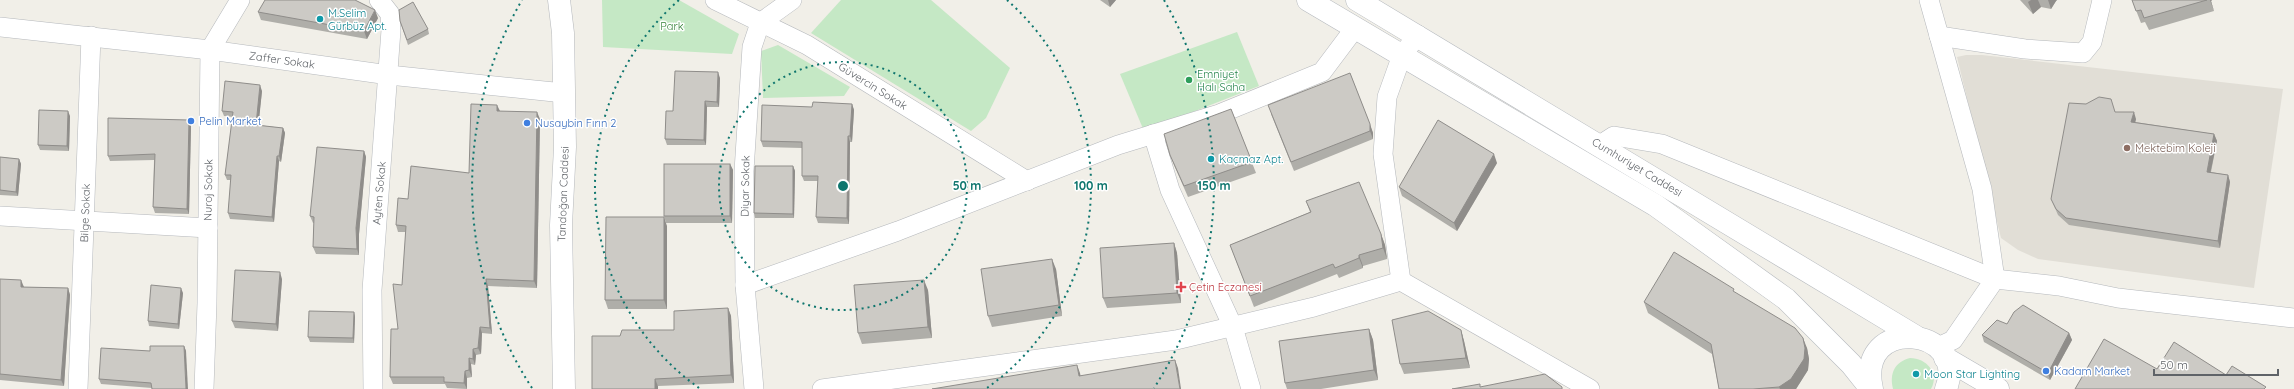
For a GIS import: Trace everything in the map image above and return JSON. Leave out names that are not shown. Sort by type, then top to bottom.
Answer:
[{"type":"main road","name":"Tandoğan Caddesi","points":[[559,0],[563,33],[565,147],[561,225],[564,389]]},
{"type":"main road","points":[[1308,0],[1655,205],[1786,299],[1851,364],[1871,389]]},
{"type":"main road","name":"Cumhuriyet Caddesi","points":[[1357,0],[1418,35],[1915,336],[1927,340],[1941,352]]},
{"type":"main road","points":[[1871,389],[1869,375],[1872,362],[1878,350],[1901,336],[1915,336]]},
{"type":"main road","points":[[1941,352],[1949,370],[1946,389]]},
{"type":"main road","points":[[1941,352],[1998,389]]},
{"type":"street","points":[[210,50],[240,0]]},
{"type":"street","name":"Ayten Sokak","points":[[373,389],[372,290],[389,75],[390,14],[379,0]]},
{"type":"street","name":"Güvercin Sokak","points":[[715,0],[807,45],[1027,181]]},
{"type":"street","points":[[760,23],[792,0]]},
{"type":"street","points":[[1929,0],[1982,189],[1995,279],[1953,340],[1941,352]]},
{"type":"street","points":[[1939,36],[2025,49],[2083,53],[2092,42],[2102,0]]},
{"type":"street","name":"Diyar Sokak","points":[[754,389],[745,285],[744,171],[752,47],[760,23]]},
{"type":"street","name":"Zaffer Sokak","points":[[0,27],[210,50],[389,75],[564,93]]},
{"type":"street","points":[[745,285],[898,231],[1118,145],[1219,114],[1322,72],[1355,28]]},
{"type":"street","points":[[1400,280],[1383,154],[1387,97],[1402,55],[1418,35]]},
{"type":"street","name":"Bilge Sokak","points":[[78,389],[91,36]]},
{"type":"street","name":"Nuroj Sokak","points":[[204,389],[210,50]]},
{"type":"street","points":[[1153,134],[1170,190],[1233,328],[1251,389]]},
{"type":"street","points":[[1600,145],[1614,136],[1662,144],[1995,279],[2058,286],[2118,298],[2294,318]]},
{"type":"street","points":[[0,216],[208,228]]},
{"type":"street","points":[[822,389],[843,388],[1176,340],[1233,328],[1314,307],[1400,280],[1590,389]]},
{"type":"shaded area","name":"Mektebim Koleji","points":[[1966,55],[1982,55],[2283,89],[2254,288],[2038,259],[2018,250],[2001,238],[1957,57]]},
{"type":"green space","name":"Park","points":[[602,0],[679,0],[739,34],[732,54],[603,47]]},
{"type":"green space","points":[[841,0],[931,0],[1010,68],[986,118],[971,131],[811,33]]},
{"type":"green space","name":"Emniyet Halı Saha","points":[[1237,32],[1259,86],[1144,131],[1120,74]]},
{"type":"green space","points":[[778,45],[850,87],[844,96],[763,98],[761,51]]},
{"type":"green space","points":[[1910,358],[1926,364],[1933,372],[1934,377],[1931,389],[1893,389],[1892,378],[1894,369],[1900,362]]},
{"type":"building","name":"M.Selim Gürbüz Apt.","points":[[265,0],[355,0],[375,10],[364,31],[258,12]]},
{"type":"building","points":[[2132,0],[2207,0],[2144,18],[2141,10],[2136,11]]},
{"type":"building","points":[[413,2],[428,29],[407,40],[400,21],[399,10]]},
{"type":"building","points":[[675,71],[718,72],[717,102],[705,101],[704,140],[665,139],[666,111],[673,111]]},
{"type":"building","points":[[1350,73],[1370,124],[1370,131],[1291,162],[1268,105]]},
{"type":"building","points":[[225,81],[260,85],[256,125],[283,128],[279,156],[277,156],[272,217],[228,213],[231,175],[225,175],[233,112],[222,111]]},
{"type":"building","points":[[2099,97],[2111,99],[2115,112],[2134,112],[2131,122],[2214,134],[2207,172],[2228,175],[2218,241],[2066,218],[2056,209],[2051,199],[2069,103],[2086,104]]},
{"type":"building","points":[[813,102],[852,104],[850,136],[848,136],[847,218],[816,217],[818,176],[802,176],[802,142],[761,141],[762,105],[812,107]]},
{"type":"building","points":[[471,104],[497,105],[497,111],[537,112],[534,281],[486,279],[490,328],[480,327],[478,348],[473,349],[473,359],[469,358],[469,370],[465,371],[464,383],[444,382],[444,377],[390,377],[391,329],[398,329],[393,284],[402,285],[406,226],[396,225],[398,198],[408,199],[411,166],[469,173]]},
{"type":"building","name":"Kaçmaz Apt.","points":[[1231,109],[1252,162],[1184,186],[1170,155],[1164,134]]},
{"type":"building","points":[[39,110],[68,111],[67,146],[38,145]]},
{"type":"building","points":[[108,118],[189,120],[187,209],[153,207],[155,154],[108,156]]},
{"type":"building","points":[[1438,120],[1494,154],[1454,223],[1399,187]]},
{"type":"building","points":[[317,147],[364,151],[356,228],[357,249],[313,247],[314,217],[310,216]]},
{"type":"building","points":[[0,157],[19,159],[16,192],[0,190]]},
{"type":"building","points":[[664,164],[730,164],[730,216],[664,216]]},
{"type":"building","points":[[755,166],[793,166],[793,214],[754,213]]},
{"type":"building","points":[[1359,182],[1381,234],[1383,248],[1359,255],[1359,258],[1335,268],[1333,264],[1250,296],[1230,245],[1311,212],[1306,201]]},
{"type":"building","points":[[606,217],[664,217],[664,300],[605,300]]},
{"type":"building","points":[[1174,243],[1177,293],[1103,298],[1100,248]]},
{"type":"building","points":[[1674,252],[1734,289],[1733,291],[1795,328],[1803,338],[1805,348],[1804,359],[1791,379],[1779,387],[1719,389],[1711,344],[1644,302]]},
{"type":"building","points":[[1052,259],[1059,305],[988,316],[981,269]]},
{"type":"building","points":[[235,270],[280,272],[276,324],[232,321]]},
{"type":"building","points":[[0,279],[21,280],[21,287],[68,288],[61,380],[0,374]]},
{"type":"building","points":[[924,280],[928,327],[858,333],[854,285]]},
{"type":"building","points":[[151,285],[181,288],[178,324],[148,321]]},
{"type":"building","points":[[2023,305],[2069,333],[2048,373],[1982,335],[1997,320],[2007,324],[2014,312]]},
{"type":"building","points":[[728,308],[731,375],[655,379],[655,389],[592,389],[592,336],[620,336],[622,330],[674,330],[674,311]]},
{"type":"building","points":[[309,311],[354,312],[353,338],[308,337]]},
{"type":"building","points":[[1428,311],[1461,330],[1466,358],[1400,364],[1392,320]]},
{"type":"building","points":[[1369,329],[1374,370],[1285,383],[1279,341]]},
{"type":"building","points":[[2104,339],[2157,369],[2174,342],[2226,375],[2232,366],[2266,387],[2264,389],[2075,389]]},
{"type":"building","points":[[150,346],[184,346],[186,389],[152,389],[151,383],[99,379],[101,348],[150,351]]},
{"type":"building","points":[[1175,360],[1180,389],[932,389],[1077,365],[1079,376]]},
{"type":"building","points":[[1545,374],[1562,387],[1562,389],[1452,389],[1480,384],[1480,387]]},
{"type":"place","name":"M.Selim Gürbüz Apt.","points":[[320,19]]},
{"type":"place","name":"Emniyet Halı Saha","points":[[1189,80]]},
{"type":"place","name":"Pelin Market","points":[[191,121]]},
{"type":"place","name":"Nusaybin Fırın 2","points":[[527,123]]},
{"type":"place","name":"Mektebim Koleji","points":[[2127,148]]},
{"type":"place","name":"Kaçmaz Apt.","points":[[1211,159]]},
{"type":"place","name":"Çetin Eczanesi","points":[[1181,287]]},
{"type":"place","name":"Kadam Market","points":[[2046,371]]},
{"type":"place","name":"Moon Star Lighting","points":[[1916,374]]}]
